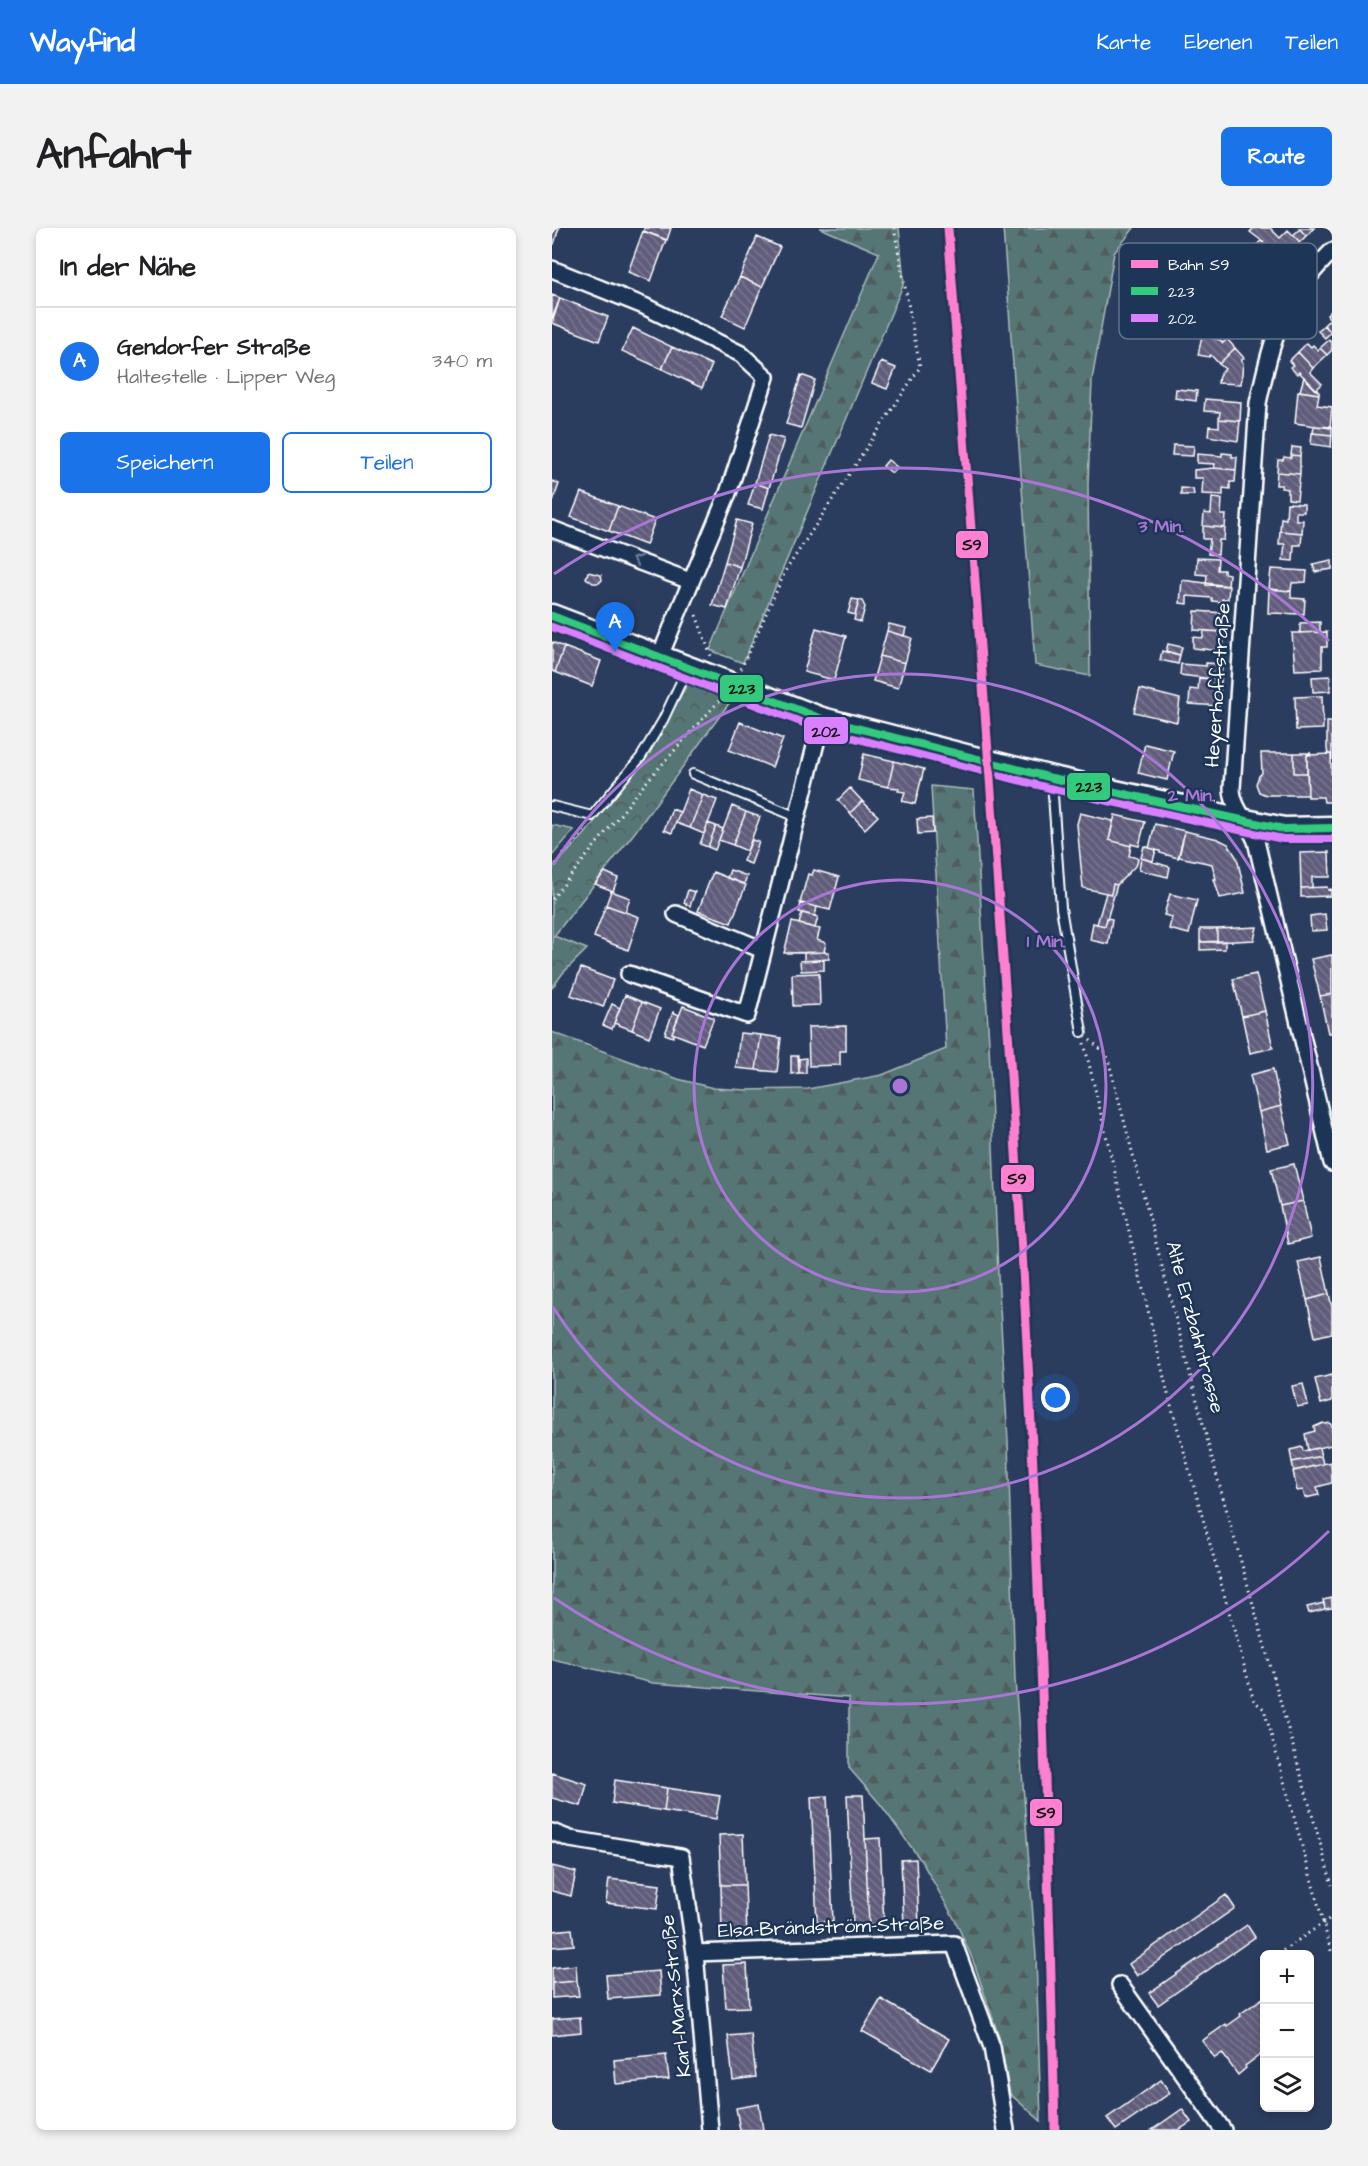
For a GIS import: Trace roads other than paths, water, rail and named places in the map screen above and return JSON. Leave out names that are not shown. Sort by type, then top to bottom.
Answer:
[{"type":"street","name":"Heyerhoffstraße","points":[[1317,267],[1332,251]]},
{"type":"street","points":[[552,269],[644,306],[741,354],[766,377],[728,493],[660,656]]},
{"type":"street","name":"Heyerhoffstraße","points":[[1276,339],[1258,403],[1232,788],[1234,804],[1256,841],[1332,1163]]},
{"type":"street","points":[[552,529],[688,586]]},
{"type":"street","points":[[552,616],[822,719],[1052,778],[1246,821],[1284,829],[1332,828]]},
{"type":"street","points":[[628,974],[747,1015],[822,719]]},
{"type":"street","points":[[675,914],[763,950]]},
{"type":"street","name":"Karl-Marx-Straße","points":[[552,1832],[570,1839],[681,1857],[695,1953],[710,2130]]},
{"type":"street","name":"Elsa-Brändström-Straße","points":[[695,1953],[954,1944],[992,2047],[1006,2130]]},
{"type":"street","points":[[1120,1985],[1217,2128]]},
{"type":"lane","points":[[552,806],[592,816],[640,757],[663,720],[687,668]]},
{"type":"lane","points":[[693,774],[797,817]]},
{"type":"lane","points":[[1052,778],[1060,908],[1082,1032]]},
{"type":"rail line","name":"S9","points":[[948,228],[997,879],[1023,1269],[1034,1484],[1055,2130]]},
{"type":"place","name":"Gendorfer Straße","points":[[615,652]]}]
